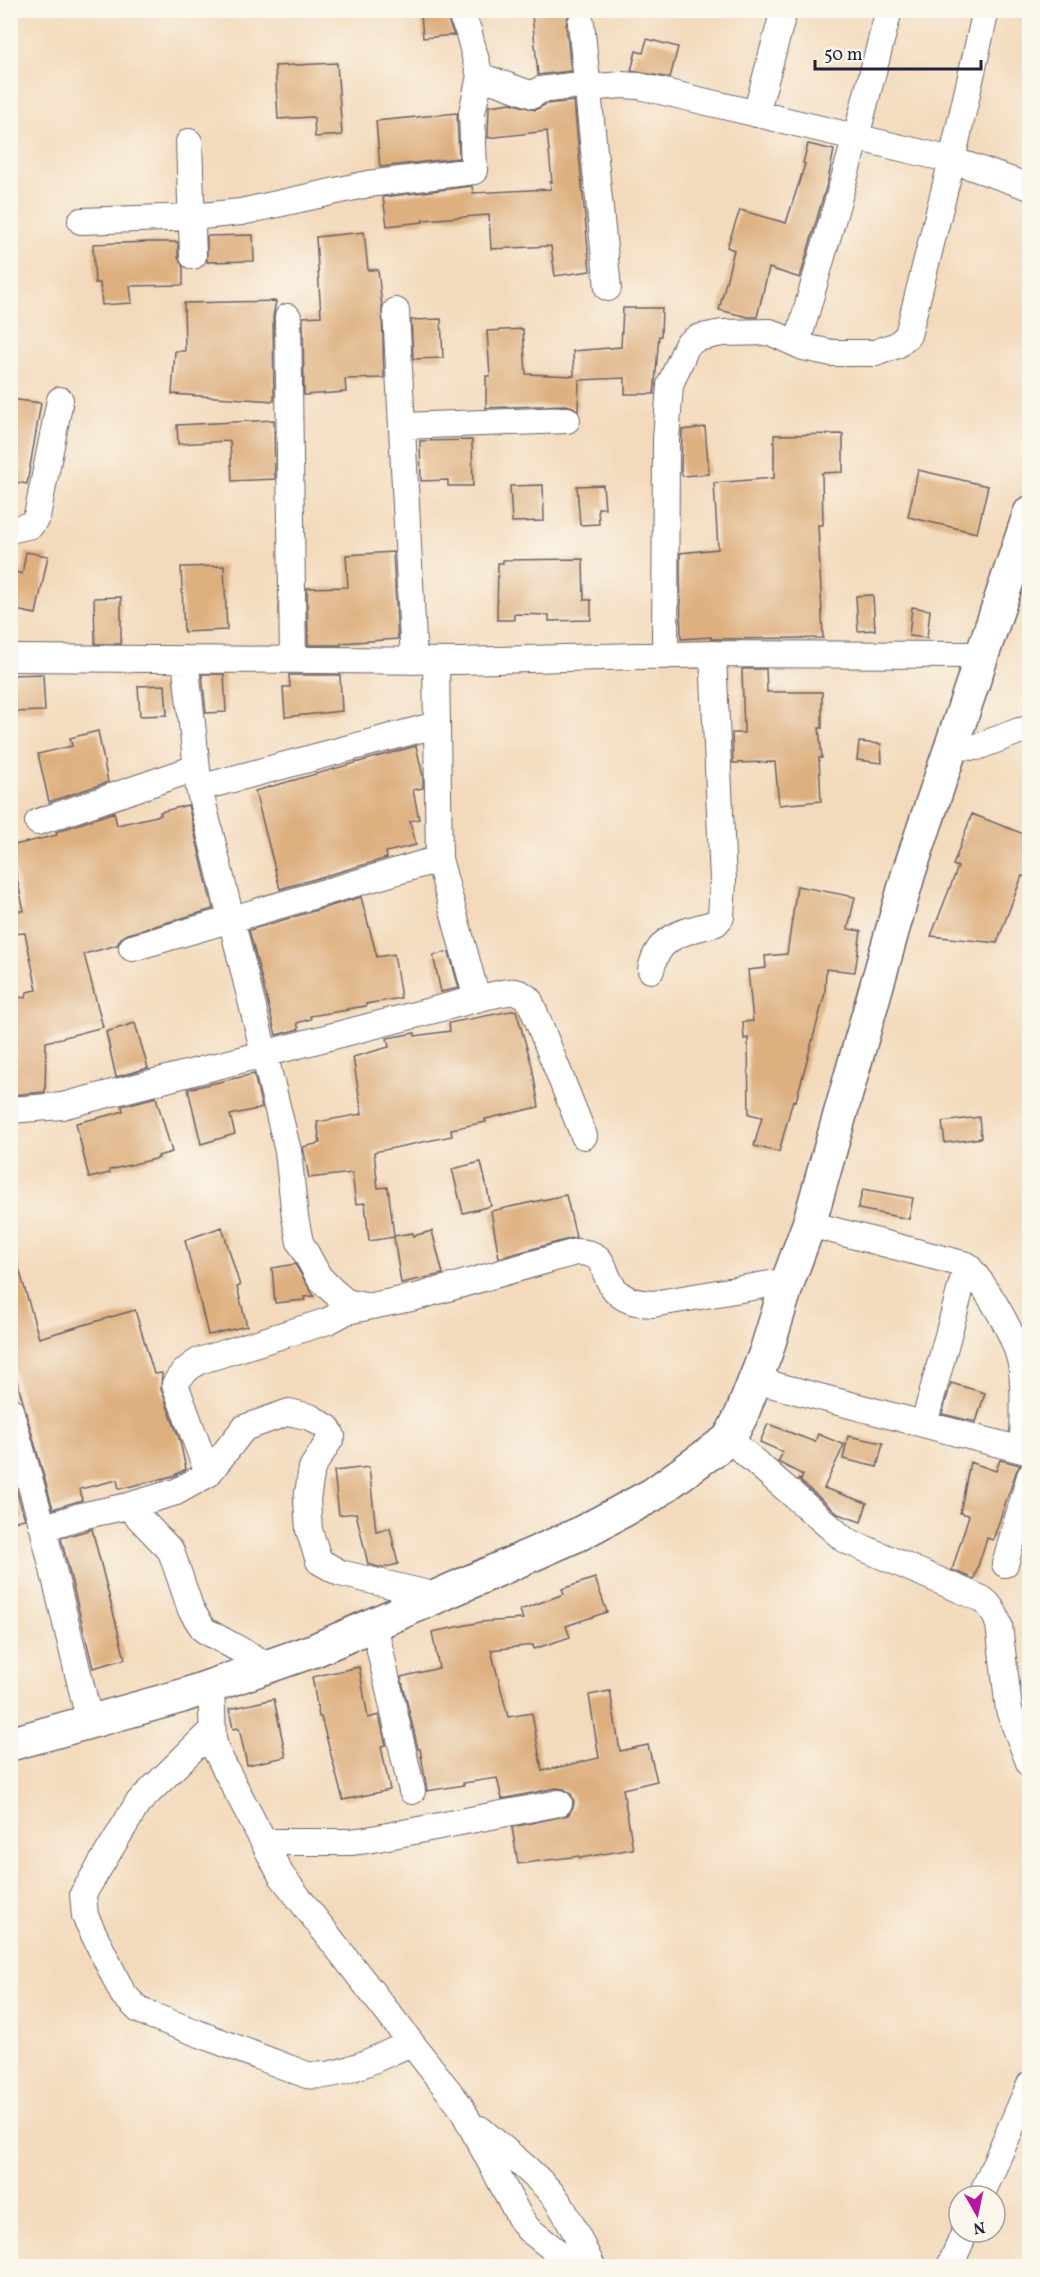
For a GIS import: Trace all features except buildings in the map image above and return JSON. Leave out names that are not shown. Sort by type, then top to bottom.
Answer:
[{"type":"street","points":[[81,221],[192,217],[241,212],[368,184],[474,171],[472,113],[480,76],[468,30],[459,10]]},
{"type":"street","points":[[756,114],[784,10]]},
{"type":"street","points":[[797,344],[856,137],[889,10]]},
{"type":"street","points":[[665,656],[666,439],[670,385],[687,345],[698,338],[722,333],[770,332],[797,344],[832,353],[875,353],[897,345],[908,335],[952,160],[986,10]]},
{"type":"street","points":[[581,23],[608,288]]},
{"type":"street","points":[[480,76],[533,95],[540,90],[588,86],[639,86],[952,160],[1029,187]]},
{"type":"street","points":[[189,142],[193,256]]},
{"type":"street","points":[[396,311],[402,426],[425,661],[436,725],[439,859],[477,999]]},
{"type":"street","points":[[288,317],[293,660]]},
{"type":"street","points":[[10,530],[31,525],[37,516],[60,400]]},
{"type":"street","points":[[402,426],[567,420]]},
{"type":"street","points":[[10,1744],[90,1723],[211,1686],[315,1650],[579,1534],[651,1495],[729,1439],[755,1380],[809,1224],[909,872],[1029,513]]},
{"type":"street","points":[[651,970],[658,949],[669,938],[716,923],[721,917],[723,881],[713,654]]},
{"type":"street","points":[[10,658],[425,661],[713,654],[981,656]]},
{"type":"street","points":[[185,659],[197,778],[288,1151],[300,1242],[319,1277],[346,1302],[364,1306]]},
{"type":"street","points":[[38,822],[197,778],[436,725]]},
{"type":"street","points":[[951,746],[977,747],[1029,729]]},
{"type":"street","points":[[132,948],[439,859]]},
{"type":"street","points":[[10,1110],[62,1106],[514,991],[524,994],[530,1001],[584,1136]]},
{"type":"street","points":[[755,1380],[1026,1451],[1023,1372],[1014,1340],[978,1278],[967,1265],[809,1224]]},
{"type":"street","points":[[208,1474],[175,1384],[181,1374],[199,1361],[328,1321],[347,1311],[416,1297],[576,1252],[597,1255],[603,1262],[616,1292],[631,1301],[653,1304],[788,1281]]},
{"type":"street","points":[[924,1424],[967,1265]]},
{"type":"street","points":[[10,1410],[16,1455],[43,1528],[90,1723]]},
{"type":"street","points":[[43,1528],[177,1492],[208,1474],[244,1428],[288,1412],[310,1417],[328,1428],[332,1436],[312,1468],[307,1500],[309,1530],[319,1561],[340,1573],[437,1596]]},
{"type":"street","points":[[729,1439],[844,1540],[989,1604],[999,1625],[1009,1710],[1029,1765]]},
{"type":"street","points":[[1005,1564],[1029,1476]]},
{"type":"street","points":[[128,1506],[171,1551],[191,1610],[204,1630],[269,1666]]},
{"type":"street","points":[[375,1624],[412,1791]]},
{"type":"street","points":[[211,1686],[216,1751],[288,1885],[471,2121],[520,2218],[528,2229],[575,2266]]},
{"type":"street","points":[[213,1730],[138,1803],[82,1894],[85,1916],[123,1994],[138,2010],[307,2075],[321,2077],[336,2074],[411,2043]]},
{"type":"street","points":[[264,1842],[367,1840],[559,1803]]},
{"type":"street","points":[[986,2184],[1029,2084]]},
{"type":"street","points":[[471,2121],[553,2196],[564,2212],[592,2266]]},
{"type":"street","points":[[950,2266],[960,2244]]}]
